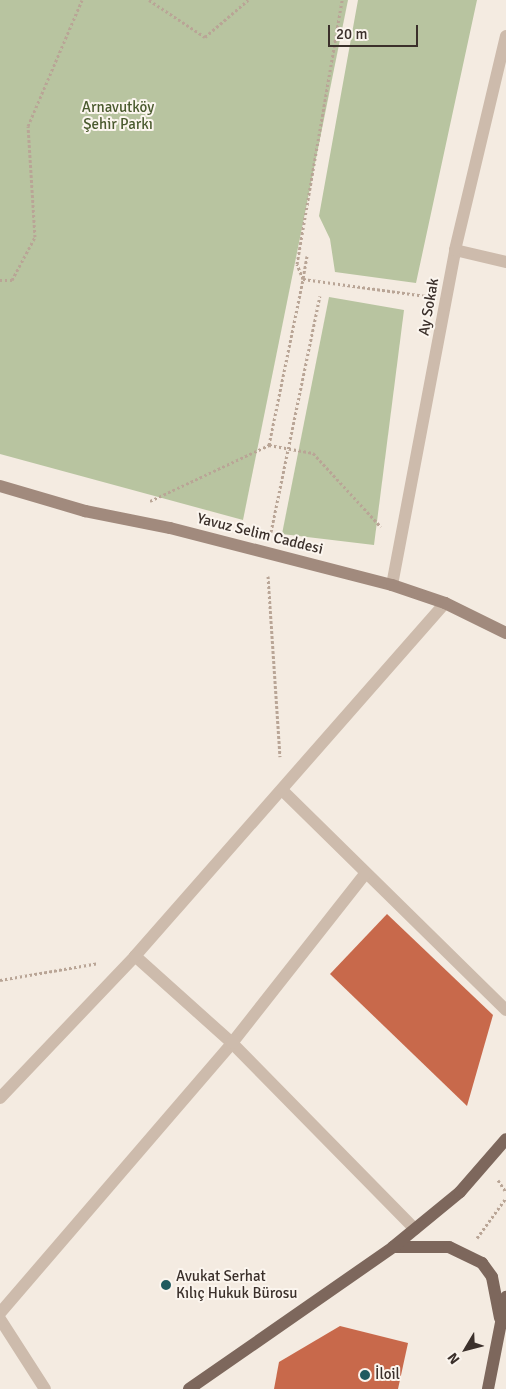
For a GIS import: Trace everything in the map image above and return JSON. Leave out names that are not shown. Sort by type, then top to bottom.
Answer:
[{"type":"main road","name":"Yavuz Selim Caddesi","points":[[0,486],[116,517],[267,552],[392,585],[445,603],[506,633]]},
{"type":"main road","points":[[189,1389],[392,1248],[460,1192],[506,1138]]},
{"type":"main road","points":[[392,1248],[430,1245],[466,1253],[492,1276],[500,1318]]},
{"type":"main road","points":[[488,1389],[500,1318],[506,1297]]},
{"type":"street","name":"Ay Sokak","points":[[392,585],[455,250],[506,36]]},
{"type":"street","points":[[455,250],[506,262]]},
{"type":"street","points":[[0,1098],[135,956],[445,603]]},
{"type":"street","points":[[282,790],[506,1010]]},
{"type":"street","points":[[0,1313],[232,1043],[366,873]]},
{"type":"street","points":[[135,956],[232,1043],[415,1229]]},
{"type":"street","points":[[0,1319],[45,1389]]},
{"type":"path","points":[[0,280],[12,280],[35,236],[28,126],[82,0]]},
{"type":"path","points":[[149,0],[205,37],[248,0]]},
{"type":"path","points":[[303,279],[297,264],[342,0]]},
{"type":"path","points":[[269,445],[306,256]]},
{"type":"path","points":[[303,279],[446,299]]},
{"type":"path","points":[[282,790],[267,552],[320,296]]},
{"type":"path","points":[[116,517],[269,445],[313,454],[400,548]]},
{"type":"path","points":[[0,980],[135,956]]},
{"type":"path","points":[[466,1253],[506,1198]]},
{"type":"green space","name":"Arnavutköy Şehir Parkı","points":[[0,0],[348,0],[243,520],[0,454]]},
{"type":"green space","points":[[358,0],[477,0],[416,283],[335,272],[330,239],[319,216]]},
{"type":"green space","points":[[329,297],[404,310],[374,545],[282,534]]},
{"type":"building","points":[[387,914],[493,1015],[467,1106],[330,974]]},
{"type":"building","points":[[340,1326],[408,1343],[398,1389],[274,1389],[279,1362]]},
{"type":"place","name":"Avukat Serhat Kılıç Hukuk Bürosu","points":[[166,1285]]},
{"type":"place","name":"İloil","points":[[365,1375]]}]
